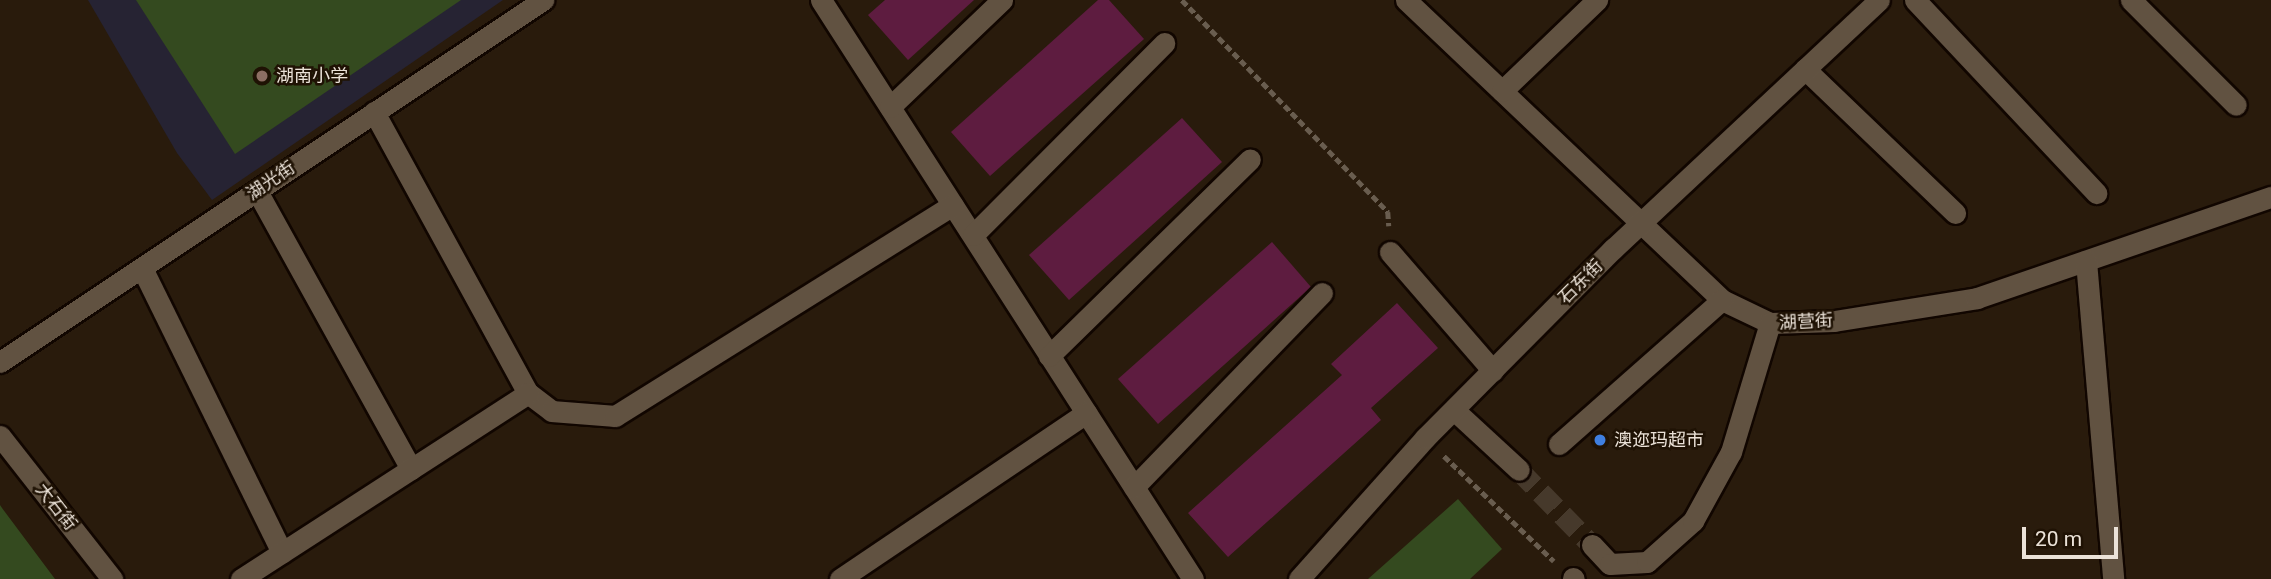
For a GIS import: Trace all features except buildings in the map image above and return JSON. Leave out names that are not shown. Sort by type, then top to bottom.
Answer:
[{"type":"street","name":"湖光街","points":[[0,362],[543,0]]},
{"type":"street","points":[[821,0],[1194,579]]},
{"type":"street","points":[[890,107],[1002,0]]},
{"type":"street","name":"湖营街","points":[[1406,0],[1722,300],[1770,323],[1833,321],[1977,298],[2271,197]]},
{"type":"street","points":[[1502,91],[1597,0]]},
{"type":"street","name":"石东街","points":[[1299,579],[1426,438],[1641,223],[1879,0]]},
{"type":"street","points":[[1915,0],[2096,193]]},
{"type":"street","points":[[2131,0],[2236,105]]},
{"type":"street","points":[[972,235],[1164,43]]},
{"type":"street","points":[[1805,69],[1955,213]]},
{"type":"street","points":[[374,112],[528,393],[552,411],[615,416],[953,205]]},
{"type":"street","points":[[1049,356],[1250,159]]},
{"type":"street","points":[[257,191],[411,469]]},
{"type":"street","points":[[1390,252],[1493,371]]},
{"type":"street","points":[[2086,261],[2113,579]]},
{"type":"street","points":[[142,268],[282,552]]},
{"type":"street","points":[[1133,486],[1322,293]]},
{"type":"street","points":[[1559,444],[1722,300]]},
{"type":"street","points":[[1592,545],[1610,564],[1647,562],[1693,521],[1731,452],[1770,323]]},
{"type":"street","points":[[241,579],[528,393]]},
{"type":"street","points":[[1454,410],[1519,470]]},
{"type":"street","points":[[841,579],[1086,413]]},
{"type":"street","name":"大石街","points":[[0,436],[112,579]]},
{"type":"path","points":[[1182,0],[1388,212],[1390,252]]},
{"type":"path","points":[[1426,438],[1573,579]]},
{"type":"shaded area","name":"湖南小学","points":[[88,0],[503,0],[212,200],[177,153]]},
{"type":"green space","points":[[136,0],[461,0],[235,154]]},
{"type":"green space","points":[[1458,499],[1502,549],[1470,579],[1368,579]]},
{"type":"green space","points":[[0,505],[2,508],[55,579],[0,579]]},
{"type":"tunnel","points":[[1519,470],[1592,545]]},
{"type":"place","name":"湖南小学","points":[[262,76]]},
{"type":"place","name":"澳迩玛超市","points":[[1600,440]]}]
